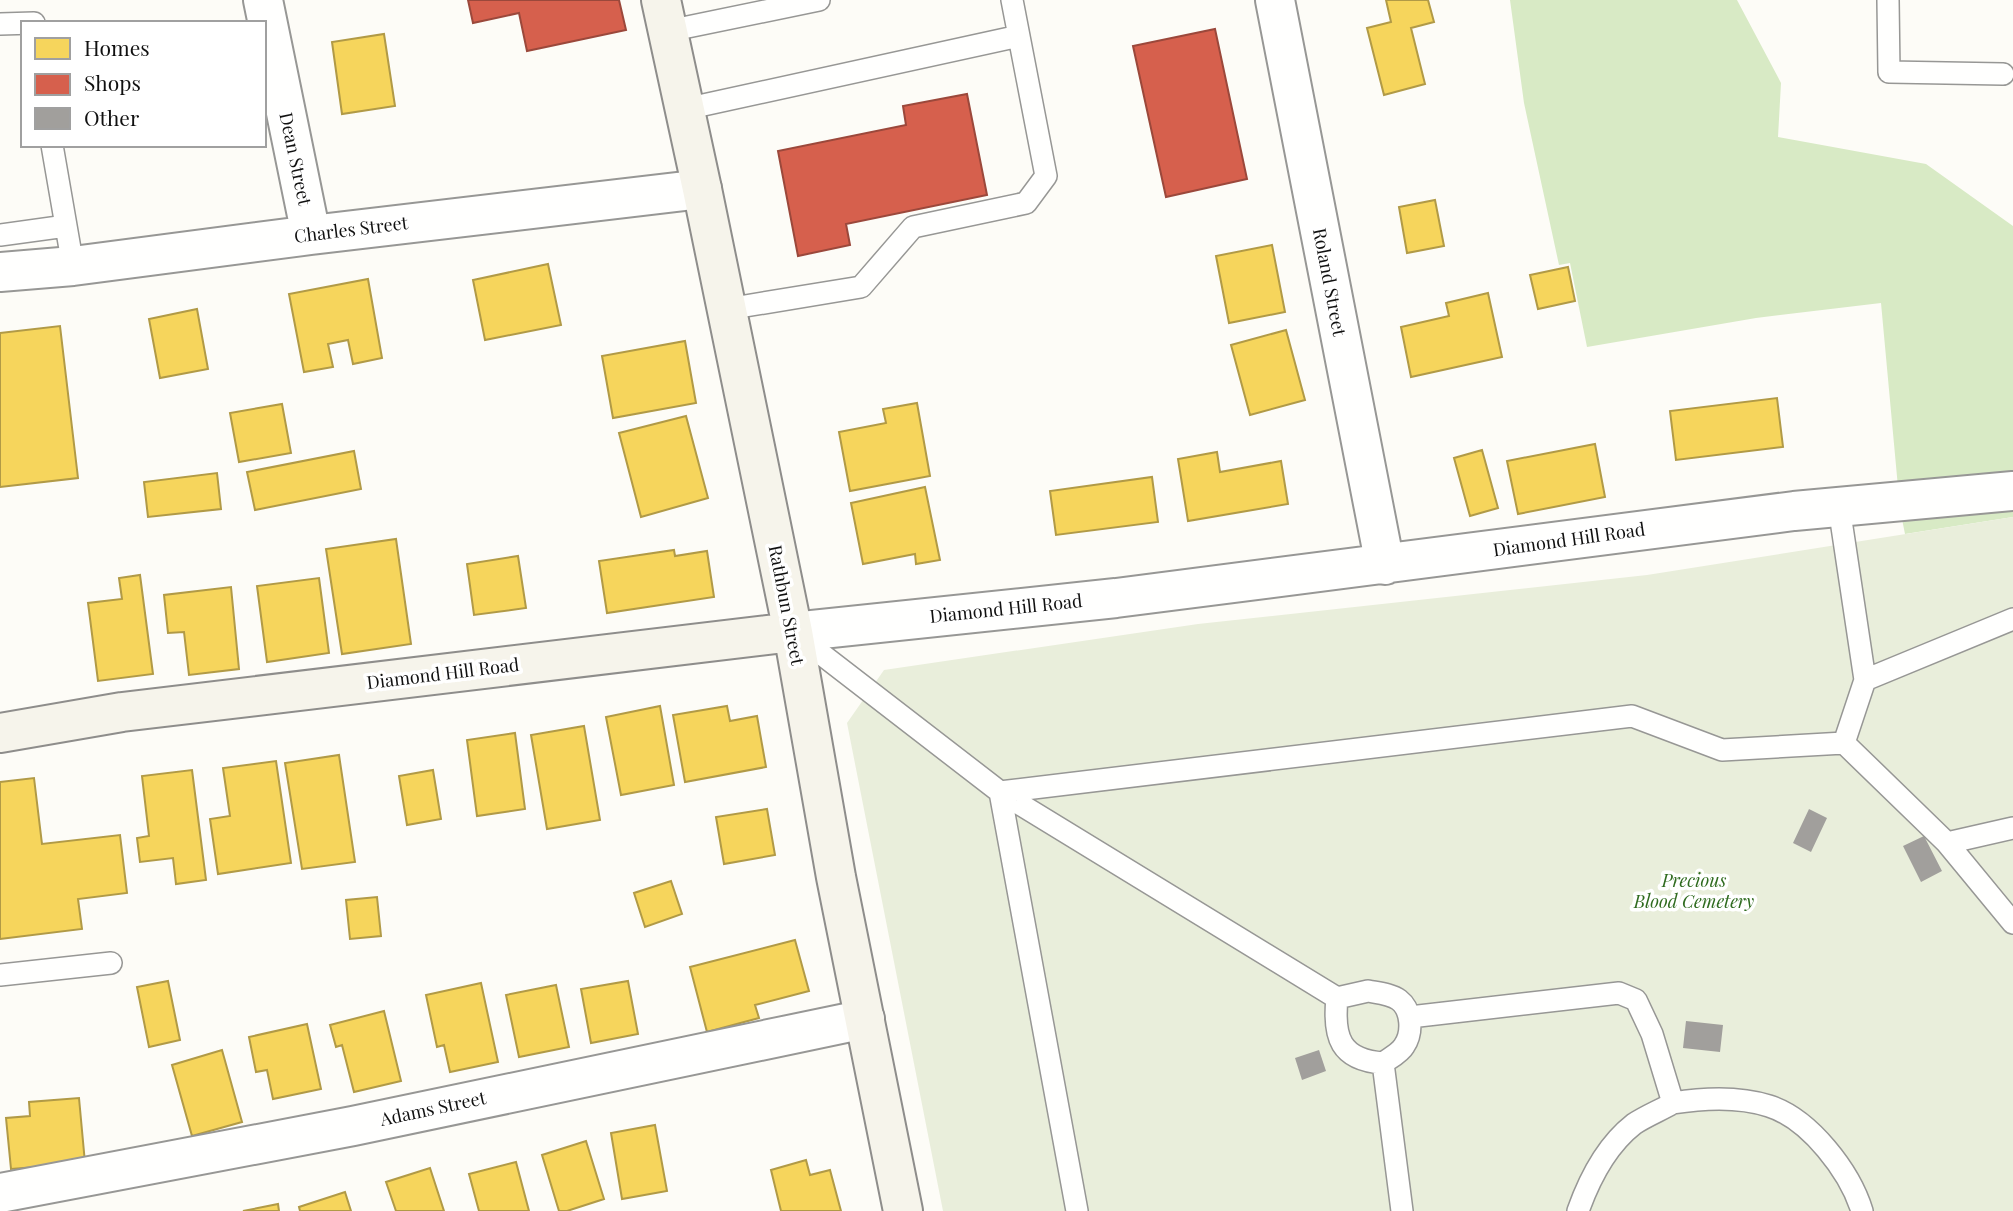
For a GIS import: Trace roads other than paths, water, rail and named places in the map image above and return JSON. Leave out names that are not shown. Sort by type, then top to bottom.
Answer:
[{"type":"main road","name":"Rathbun Street","points":[[664,16],[793,632],[836,877],[903,1211]]},
{"type":"main road","name":"Diamond Hill Road","points":[[0,733],[122,712],[793,632]]},
{"type":"street","name":"Dean Street","points":[[263,0],[311,235]]},
{"type":"street","name":"Roland Street","points":[[1275,0],[1385,565]]},
{"type":"street","name":"Charles Street","points":[[0,272],[73,266],[702,189]]},
{"type":"street","name":"Diamond Hill Road","points":[[793,632],[1116,598],[1794,511],[2013,491]]},
{"type":"street","name":"Adams Street","points":[[0,1193],[353,1126],[865,1019]]},
{"type":"lane","points":[[664,16],[819,0]]},
{"type":"lane","points":[[727,309],[860,286],[914,227],[1026,202],[1046,176],[1012,0]]},
{"type":"lane","points":[[1888,0],[1889,72],[2003,74]]},
{"type":"lane","points":[[0,24],[21,23]]},
{"type":"lane","points":[[685,109],[1019,36]]},
{"type":"lane","points":[[52,147],[73,266]]},
{"type":"lane","points":[[0,234],[66,226]]},
{"type":"lane","points":[[1839,507],[1865,680],[1844,743]]},
{"type":"lane","points":[[1865,680],[2013,619]]},
{"type":"lane","points":[[793,632],[1000,792],[1337,998],[1368,991],[1386,994],[1401,1001],[1410,1017],[1410,1033],[1404,1048],[1383,1063],[1364,1062],[1348,1051],[1338,1038],[1334,1022],[1337,998]]},
{"type":"lane","points":[[1000,792],[1632,716],[1722,750],[1844,743],[1947,843],[2013,923]]},
{"type":"lane","points":[[1000,792],[1077,1211]]},
{"type":"lane","points":[[1947,843],[2013,828]]},
{"type":"lane","points":[[0,975],[111,963]]},
{"type":"lane","points":[[1410,1017],[1619,993],[1636,1000],[1652,1034],[1673,1103]]},
{"type":"lane","points":[[1383,1063],[1402,1211]]},
{"type":"lane","points":[[1578,1211],[1589,1182],[1610,1151],[1634,1124],[1673,1103],[1705,1098],[1770,1106],[1800,1125],[1826,1148],[1848,1178],[1863,1211]]},
{"type":"park label","name":"Precious Blood Cemetery","points":[[1694,891]]}]
